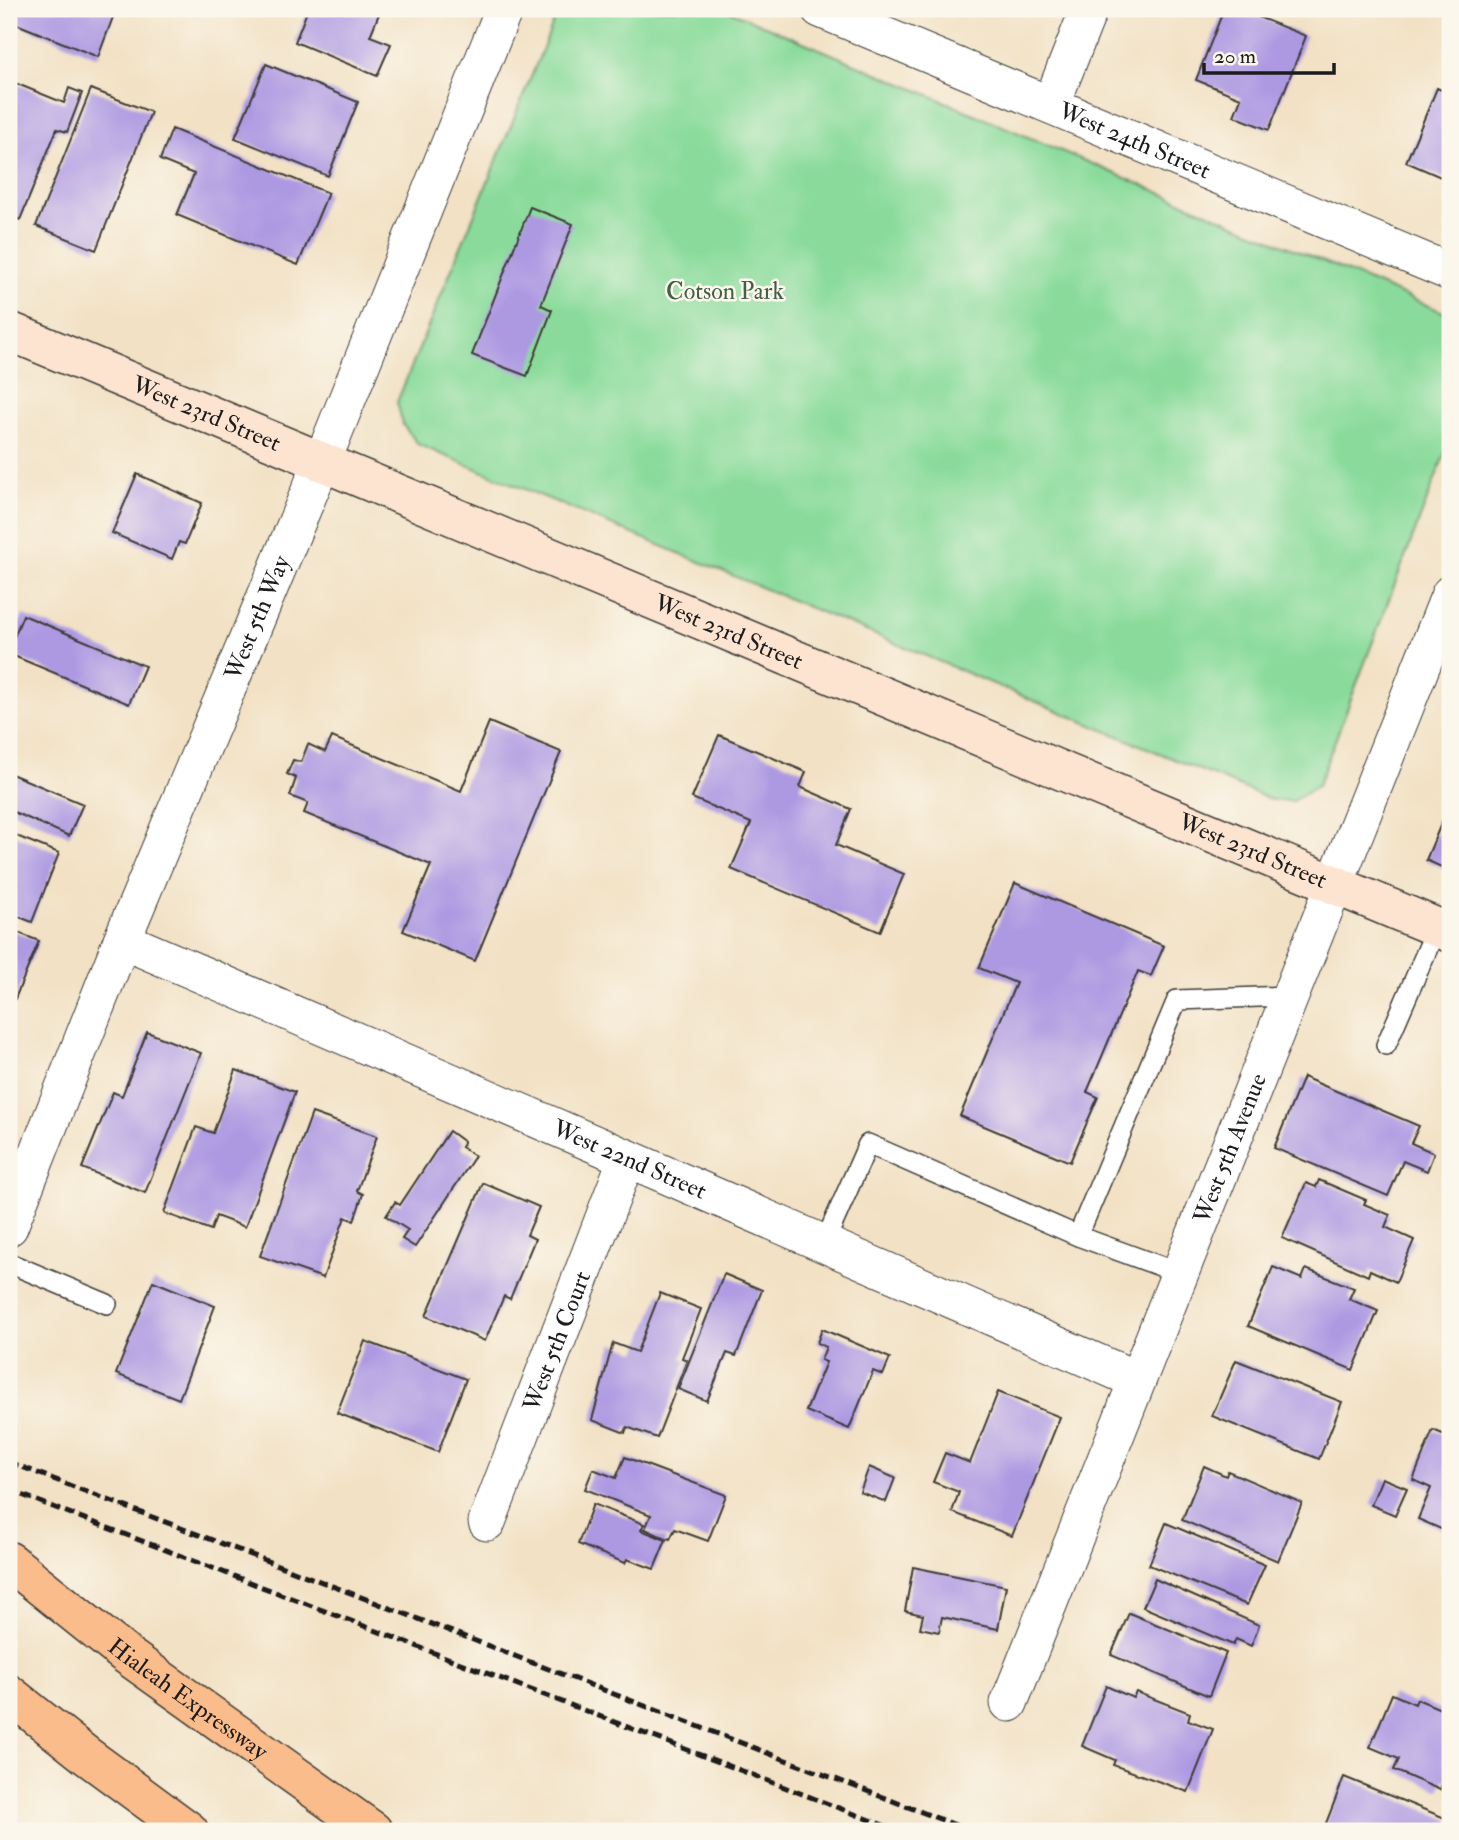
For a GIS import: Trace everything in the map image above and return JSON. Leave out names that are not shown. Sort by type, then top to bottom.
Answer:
[{"type":"main road","name":"Hialeah Expressway","points":[[9,1561],[125,1654],[373,1831]]},
{"type":"main road","points":[[9,1694],[189,1831]]},
{"type":"street","name":"West 5th Way","points":[[9,1227],[121,940],[321,463],[504,9]]},
{"type":"street","name":"West 24th Street","points":[[820,9],[1450,272]]},
{"type":"street","points":[[1051,105],[1089,9]]},
{"type":"street","name":"West 23rd Street","points":[[9,331],[1443,930]]},
{"type":"street","name":"West 5th Avenue","points":[[1009,1703],[1450,594]]},
{"type":"street","name":"West 22nd Street","points":[[121,940],[1137,1381]]},
{"type":"street","name":"West 5th Court","points":[[486,1522],[627,1158]]},
{"type":"lane","points":[[1386,1045],[1443,930]]},
{"type":"lane","points":[[1077,1237],[1177,1000],[1290,996]]},
{"type":"lane","points":[[824,1244],[868,1144],[1077,1237],[1179,1273]]},
{"type":"lane","points":[[9,1263],[107,1304]]},
{"type":"green space","name":"Cotson Park","points":[[559,9],[725,9],[1450,315],[1450,440],[1318,785],[1293,801],[1272,800],[419,445],[403,425],[397,402]]},
{"type":"building","points":[[9,9],[116,9],[98,57],[9,21]]},
{"type":"building","points":[[308,9],[381,9],[370,36],[391,44],[377,76],[295,42]]},
{"type":"building","points":[[1224,9],[1238,9],[1306,36],[1269,130],[1234,116],[1241,98],[1196,80]]},
{"type":"building","points":[[266,64],[358,102],[328,176],[235,138]]},
{"type":"building","points":[[10,81],[64,103],[69,88],[82,93],[67,132],[57,129],[20,220],[9,215]]},
{"type":"building","points":[[1437,88],[1450,94],[1450,181],[1406,162]]},
{"type":"building","points":[[91,89],[151,112],[96,250],[36,226]]},
{"type":"building","points":[[172,129],[328,193],[298,265],[177,215],[194,174],[160,160]]},
{"type":"building","points":[[530,207],[573,224],[541,305],[552,310],[527,376],[472,355]]},
{"type":"building","points":[[137,474],[202,503],[185,544],[179,542],[172,559],[112,533]]},
{"type":"building","points":[[23,615],[145,666],[129,704],[9,654]]},
{"type":"building","points":[[489,722],[561,752],[475,961],[403,931],[431,865],[304,813],[308,803],[290,796],[296,778],[287,774],[293,760],[301,762],[308,744],[325,752],[332,737],[461,791]]},
{"type":"building","points":[[719,735],[806,772],[800,787],[851,809],[836,845],[904,874],[880,932],[731,869],[751,823],[692,798]]},
{"type":"building","points":[[9,773],[83,804],[69,836],[9,810]]},
{"type":"building","points":[[1450,802],[1450,871],[1426,860]]},
{"type":"building","points":[[9,833],[59,853],[32,922],[9,913]]},
{"type":"building","points":[[1015,883],[1164,946],[1151,976],[1138,971],[1087,1092],[1098,1097],[1070,1162],[960,1116],[1016,983],[979,968]]},
{"type":"building","points":[[9,929],[39,941],[9,1013]]},
{"type":"building","points":[[147,1032],[201,1053],[145,1193],[82,1168],[113,1092],[122,1096]]},
{"type":"building","points":[[236,1070],[295,1092],[245,1227],[216,1216],[211,1230],[164,1213],[196,1127],[213,1133]]},
{"type":"building","points":[[1303,1077],[1419,1126],[1411,1143],[1434,1153],[1427,1171],[1403,1161],[1388,1196],[1274,1148]]},
{"type":"building","points":[[312,1113],[377,1136],[357,1191],[363,1194],[354,1221],[345,1217],[323,1278],[260,1256]]},
{"type":"building","points":[[449,1131],[464,1142],[461,1147],[475,1156],[415,1247],[402,1239],[408,1230],[386,1216],[395,1202],[400,1205]]},
{"type":"building","points":[[1319,1180],[1366,1200],[1364,1204],[1390,1215],[1385,1227],[1414,1240],[1396,1282],[1370,1270],[1368,1276],[1282,1238],[1306,1183],[1316,1187]]},
{"type":"building","points":[[483,1183],[539,1207],[527,1235],[535,1239],[510,1299],[504,1296],[485,1341],[426,1316]]},
{"type":"building","points":[[1273,1267],[1302,1279],[1306,1269],[1354,1288],[1349,1299],[1378,1311],[1353,1370],[1248,1326]]},
{"type":"building","points":[[724,1274],[762,1290],[736,1356],[727,1353],[707,1401],[678,1389]]},
{"type":"building","points":[[153,1281],[215,1306],[179,1399],[116,1374]]},
{"type":"building","points":[[660,1293],[701,1309],[682,1358],[687,1360],[657,1438],[627,1427],[625,1433],[592,1420],[613,1343],[637,1352]]},
{"type":"building","points":[[822,1329],[890,1358],[883,1375],[873,1371],[849,1429],[806,1411],[826,1362],[821,1360],[826,1347],[817,1343]]},
{"type":"building","points":[[365,1341],[466,1379],[438,1452],[337,1413]]},
{"type":"building","points":[[1236,1360],[1342,1402],[1319,1459],[1212,1416]]},
{"type":"building","points":[[998,1392],[1060,1417],[1012,1536],[952,1512],[959,1492],[933,1482],[945,1453],[970,1463]]},
{"type":"building","points":[[1433,1430],[1450,1437],[1450,1533],[1418,1519],[1431,1488],[1413,1480]]},
{"type":"building","points":[[625,1457],[726,1495],[708,1541],[675,1529],[670,1539],[658,1535],[645,1529],[651,1515],[585,1489],[593,1469],[616,1478]]},
{"type":"building","points":[[1204,1466],[1226,1476],[1228,1471],[1302,1503],[1278,1561],[1182,1520]]},
{"type":"building","points":[[869,1467],[895,1478],[886,1502],[860,1492]]},
{"type":"building","points":[[1382,1478],[1407,1488],[1395,1515],[1371,1505]]},
{"type":"building","points":[[593,1504],[644,1524],[641,1530],[666,1540],[654,1569],[627,1559],[625,1563],[578,1544]]},
{"type":"building","points":[[1166,1523],[1265,1565],[1247,1605],[1149,1565]]},
{"type":"building","points":[[913,1567],[1006,1586],[998,1629],[942,1617],[939,1632],[920,1628],[923,1615],[905,1611]]},
{"type":"building","points":[[1155,1579],[1259,1625],[1251,1646],[1236,1639],[1233,1645],[1143,1607]]},
{"type":"building","points":[[1129,1613],[1226,1653],[1209,1696],[1111,1655]]},
{"type":"building","points":[[1106,1686],[1133,1698],[1136,1692],[1190,1713],[1188,1720],[1213,1729],[1188,1792],[1113,1765],[1115,1760],[1082,1746]]},
{"type":"building","points":[[1392,1694],[1415,1704],[1417,1699],[1450,1713],[1450,1782],[1444,1779],[1440,1790],[1394,1770],[1399,1759],[1370,1747]]},
{"type":"building","points":[[1344,1777],[1450,1820],[1446,1831],[1323,1831]]},
{"type":"railway","points":[[9,1462],[971,1831]]},
{"type":"railway","points":[[9,1490],[899,1831]]}]
